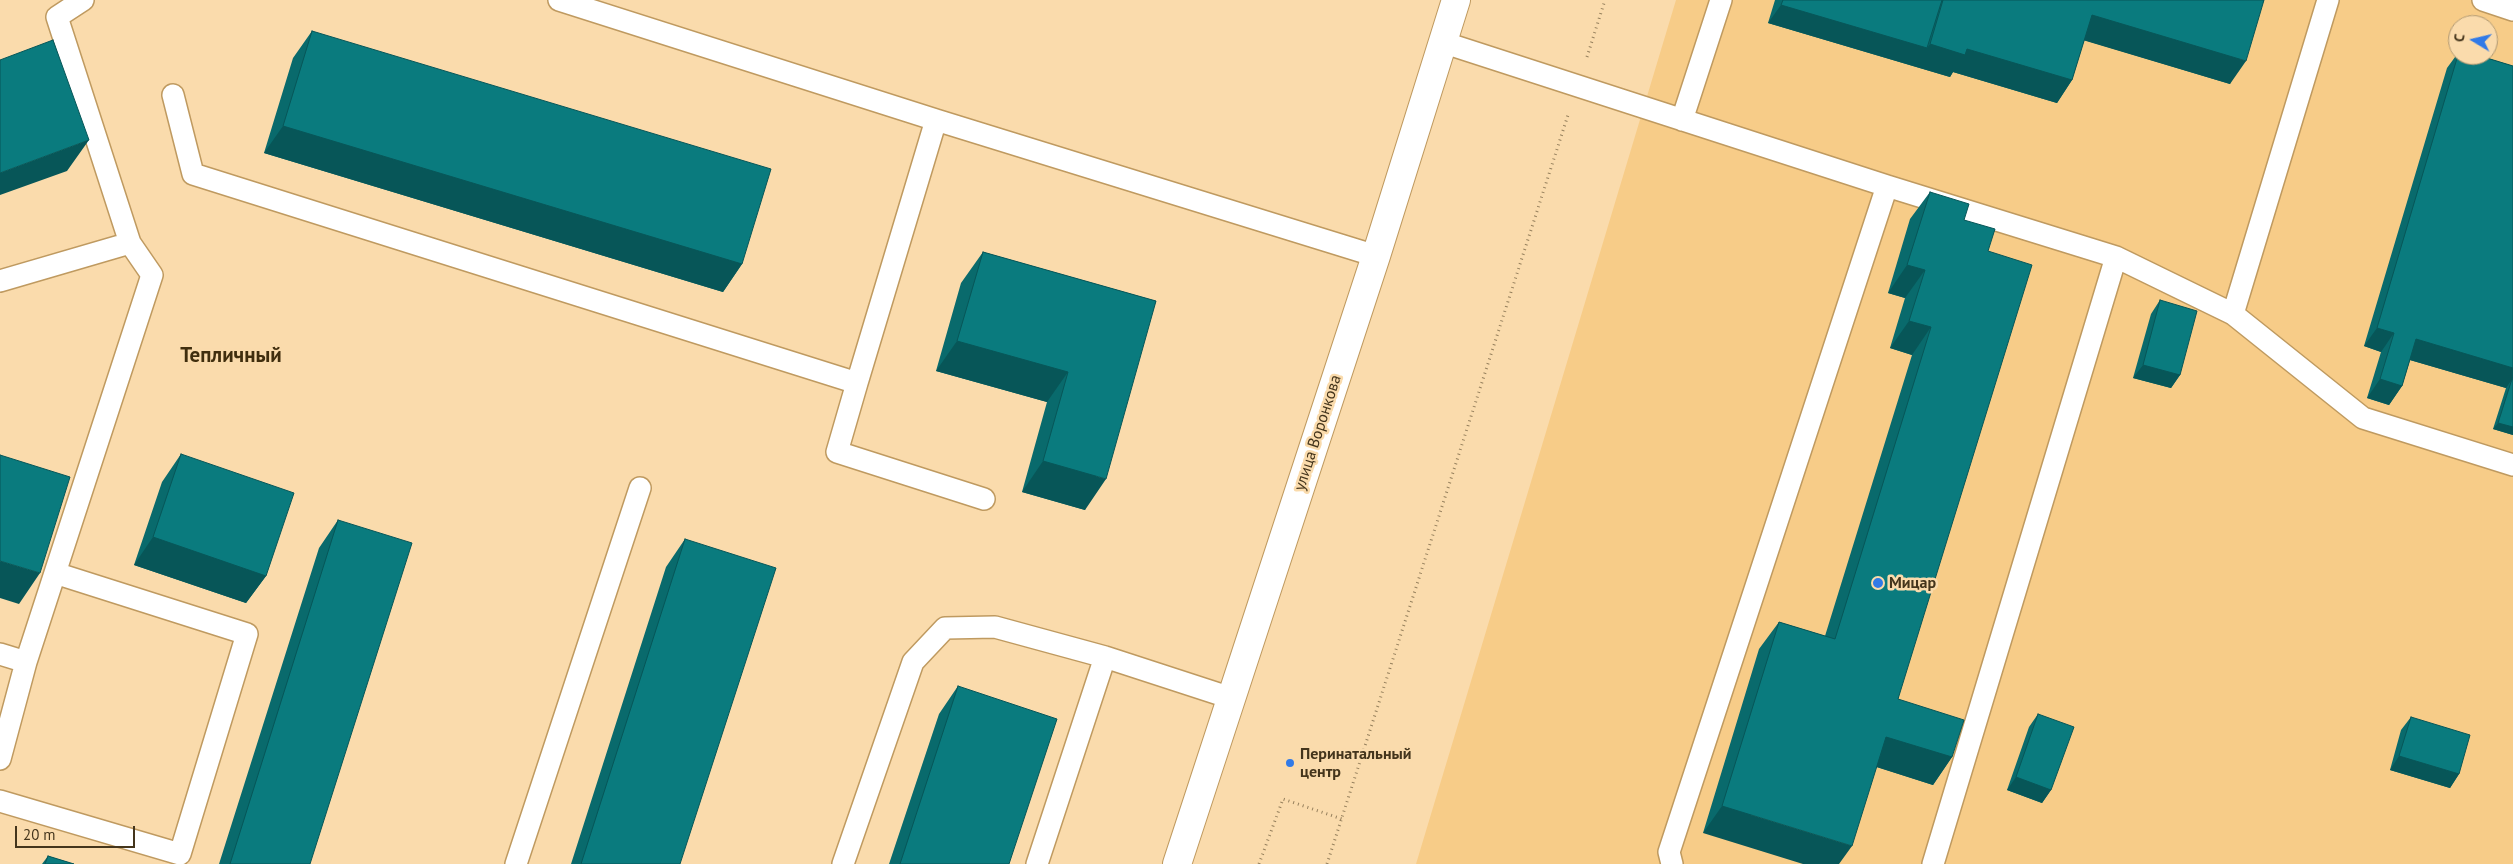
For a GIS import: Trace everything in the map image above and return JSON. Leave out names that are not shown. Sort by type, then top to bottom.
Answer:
[{"type":"street","name":"улица Воронкова","points":[[1177,864],[1376,256],[1456,0]]},
{"type":"lane","points":[[0,759],[26,662],[152,276],[130,244],[57,17],[83,0]]},
{"type":"lane","points":[[559,0],[936,120],[1376,256]]},
{"type":"lane","points":[[1682,120],[1721,0]]},
{"type":"lane","points":[[2232,314],[2328,0]]},
{"type":"lane","points":[[2483,0],[2513,10]]},
{"type":"lane","points":[[1442,42],[1886,186],[2116,257],[2232,314],[2363,418],[2513,465]]},
{"type":"lane","points":[[173,95],[192,174],[857,383]]},
{"type":"lane","points":[[936,120],[837,452],[984,499]]},
{"type":"lane","points":[[1672,864],[1669,852],[1886,186]]},
{"type":"lane","points":[[0,281],[130,244]]},
{"type":"lane","points":[[1933,864],[2116,257]]},
{"type":"lane","points":[[516,864],[640,488]]},
{"type":"lane","points":[[0,801],[180,854],[247,634],[55,573]]},
{"type":"lane","points":[[843,864],[913,662],[945,628],[995,627],[1105,657],[1231,698]]},
{"type":"lane","points":[[0,654],[26,662]]},
{"type":"lane","points":[[1037,864],[1105,657]]},
{"type":"path","points":[[1327,864],[1605,0]]},
{"type":"path","points":[[1259,864],[1283,799],[1342,819]]},
{"type":"shaded area","points":[[1676,0],[2513,0],[2513,864],[1416,864]]},
{"type":"building","points":[[1783,0],[1942,0],[1927,48],[1781,5]]},
{"type":"building","points":[[1943,0],[2264,0],[2246,61],[2092,15],[2072,80],[1967,49],[1965,55],[1930,44]]},
{"type":"building","points":[[312,31],[771,169],[742,264],[283,126]]},
{"type":"building","points":[[53,40],[89,140],[0,173],[0,60]]},
{"type":"building","points":[[2498,61],[2513,66],[2513,368],[2416,339],[2402,386],[2380,379],[2394,333],[2377,328],[2455,65],[2498,65]]},
{"type":"building","points":[[1930,192],[1969,204],[1964,220],[1995,229],[1988,251],[2032,265],[1898,699],[1964,720],[1952,757],[1886,737],[1852,846],[1722,806],[1779,622],[1835,639],[1931,327],[1909,321],[1925,270],[1907,265]]},
{"type":"building","points":[[983,252],[1156,301],[1106,479],[1043,461],[1068,372],[957,341]]},
{"type":"building","points":[[2160,300],[2197,311],[2180,375],[2143,365]]},
{"type":"building","points":[[2513,378],[2513,427],[2498,423]]},
{"type":"building","points":[[181,454],[294,493],[266,576],[153,537]]},
{"type":"building","points":[[0,455],[70,477],[40,573],[0,561]]},
{"type":"building","points":[[338,520],[412,543],[310,864],[230,864]]},
{"type":"building","points":[[685,539],[776,568],[680,864],[581,864]]},
{"type":"building","points":[[958,686],[1057,719],[1009,864],[900,864]]},
{"type":"building","points":[[2038,714],[2074,727],[2051,790],[2016,777]]},
{"type":"building","points":[[2411,717],[2470,735],[2459,774],[2399,756]]},
{"type":"building","points":[[48,856],[74,864],[45,864]]},
{"type":"place","name":"Мицар","points":[[1878,583]]},
{"type":"place","name":"Перинатальный центр","points":[[1290,763]]},
{"type":"district","name":"Тепличный","points":[[231,356]]}]
